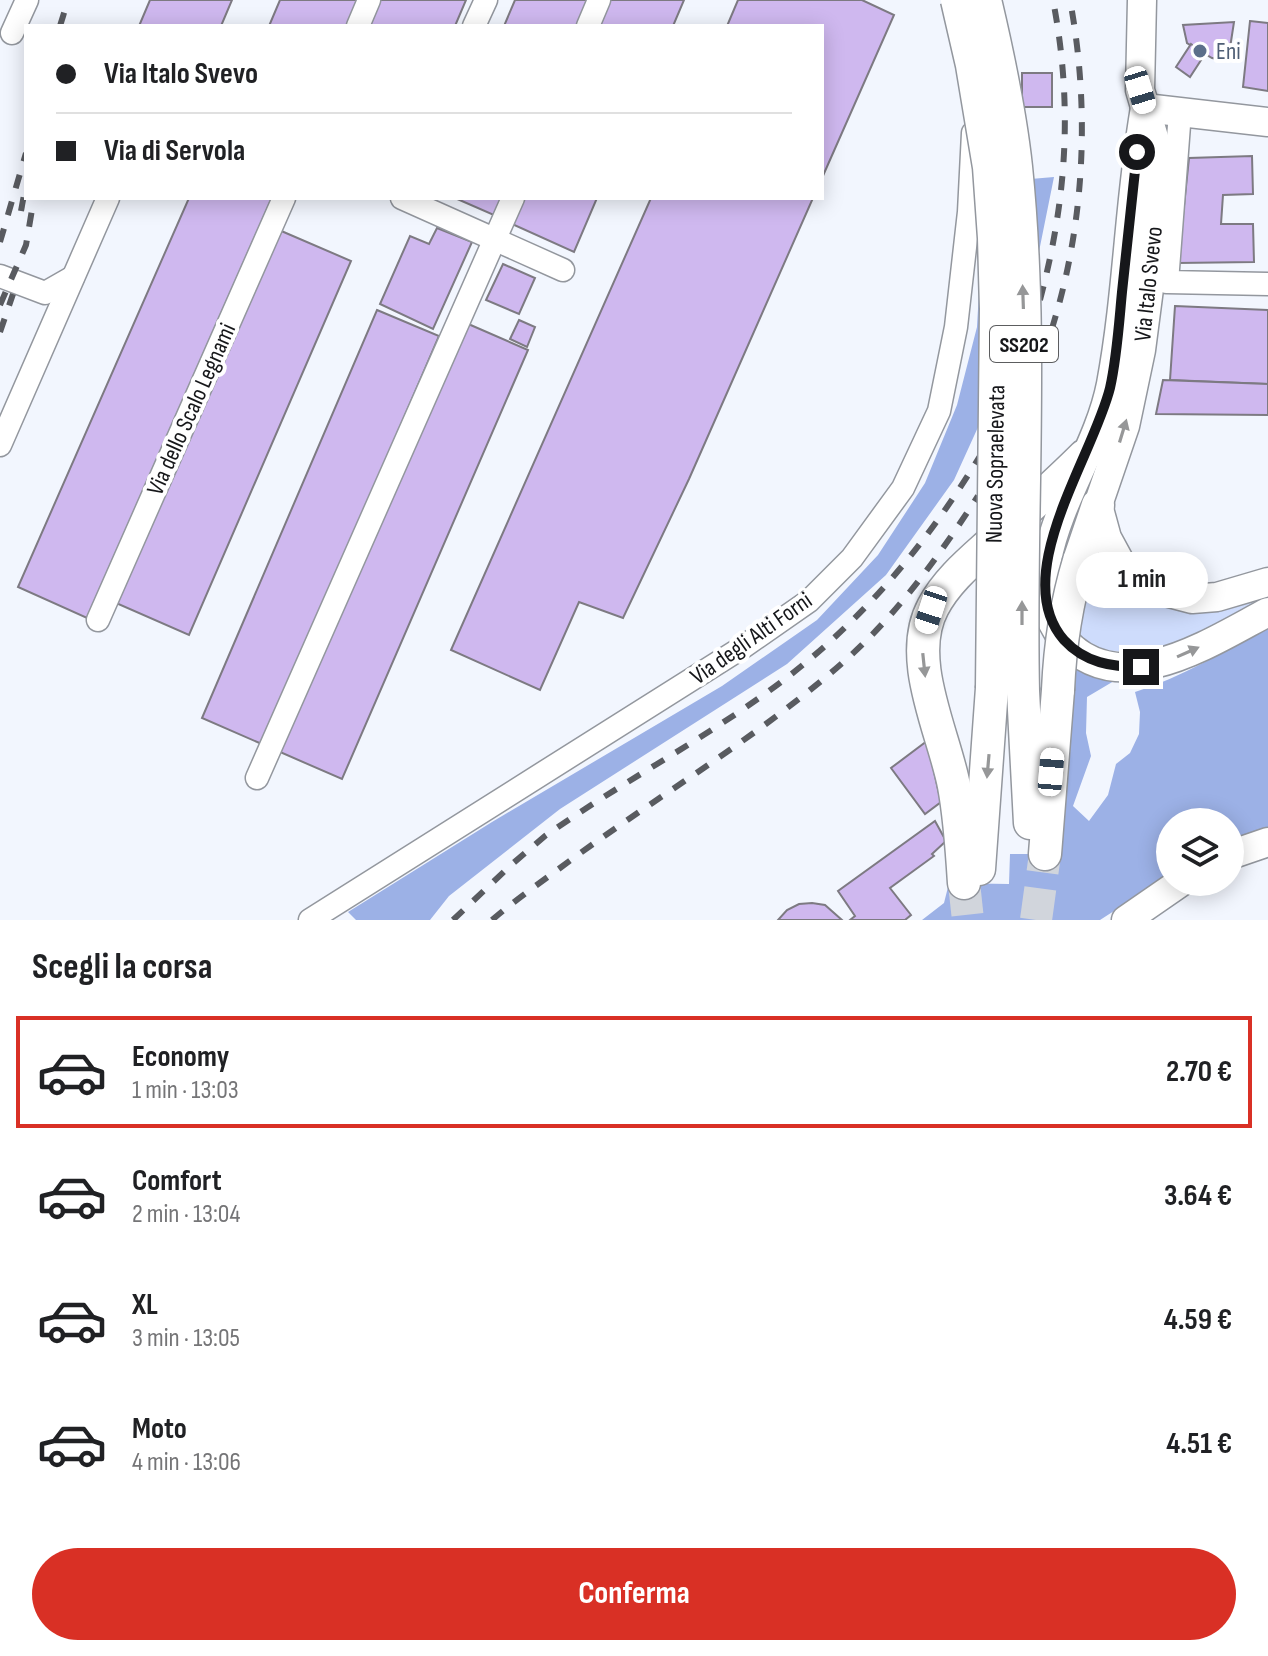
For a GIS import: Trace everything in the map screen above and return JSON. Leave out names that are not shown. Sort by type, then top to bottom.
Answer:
[{"type":"highway","name":"Nuova Sopraelevata","points":[[957,0],[972,65],[989,167],[994,238],[1008,690],[1038,854],[1067,600],[1098,505]]},
{"type":"highway","name":"Nuova Sopraelevata","points":[[982,0],[1001,64],[1016,167],[1024,306],[1008,690],[971,883],[954,784],[926,682],[923,652],[925,628],[936,602],[959,572],[1043,495],[1084,456]]},
{"type":"main road","name":"Via Italo Svevo","points":[[1098,505],[1125,426],[1141,350],[1150,281],[1160,158],[1140,90],[1138,70],[1142,0]]},
{"type":"main road","name":"Via Italo Svevo","points":[[1145,108],[1137,152],[1111,385],[1100,423],[1069,492],[1047,559],[1044,586],[1047,611],[1056,630],[1072,648],[1094,661],[1117,667],[1141,667],[1184,655],[1268,612]]},
{"type":"main road","points":[[1145,108],[1268,122]]},
{"type":"main road","points":[[1098,505],[1107,538],[1120,562],[1133,577],[1150,588],[1192,599],[1217,597],[1268,582]]},
{"type":"main road","points":[[1244,850],[1268,842]]},
{"type":"main road","points":[[1126,920],[1161,896]]},
{"type":"street","points":[[13,33],[27,0]]},
{"type":"street","points":[[359,24],[369,0]]},
{"type":"street","points":[[475,24],[486,0]]},
{"type":"street","points":[[589,24],[599,0]]},
{"type":"street","name":"Via degli Alti Forni","points":[[310,920],[743,647],[809,601],[861,546],[903,488],[939,411],[956,327],[969,212],[982,0]]},
{"type":"street","points":[[1180,112],[1167,282],[1268,284]]},
{"type":"street","points":[[0,445],[107,200]]},
{"type":"street","name":"Via dello Scalo Legnami","points":[[98,620],[283,200]]},
{"type":"street","points":[[407,200],[563,270]]},
{"type":"street","points":[[257,778],[512,200]]},
{"type":"street","points":[[0,276],[45,293],[73,277]]},
{"type":"shaded area","points":[[1054,177],[1024,326],[954,480],[886,575],[787,664],[560,809],[449,896],[430,920],[356,920],[348,912],[492,822],[722,686],[817,620],[878,555],[925,483],[957,405],[977,327],[985,183]]},
{"type":"shaded area","points":[[1111,431],[1086,537],[1128,585],[1141,597],[1171,609],[1204,608],[1268,592],[1268,600],[1185,642],[1141,652],[1105,651],[1084,643],[1064,620],[1055,564],[1084,482]]},
{"type":"shaded area","points":[[1268,628],[1268,828],[1244,837],[1244,808],[1156,808],[1156,884],[1100,920],[922,920],[944,903],[949,883],[1009,884],[1010,854],[1055,854],[1070,666],[1114,681],[1087,697],[1086,733],[1091,756],[1073,806],[1089,821],[1108,795],[1116,764],[1130,753],[1139,734],[1140,712],[1135,692],[1186,671]]},
{"type":"building","points":[[150,0],[232,0],[222,24],[140,24]]},
{"type":"building","points":[[280,0],[361,0],[351,24],[270,24]]},
{"type":"building","points":[[380,0],[466,0],[456,24],[370,24]]},
{"type":"building","points":[[515,0],[588,0],[578,24],[505,24]]},
{"type":"building","points":[[610,0],[684,0],[674,24],[600,24]]},
{"type":"building","points":[[738,0],[862,0],[894,15],[824,173],[824,24],[728,24]]},
{"type":"building","points":[[1250,21],[1268,23],[1268,91],[1243,87]]},
{"type":"building","points":[[1234,22],[1228,61],[1212,58],[1187,43],[1183,25]]},
{"type":"building","points":[[1191,44],[1205,54],[1190,77],[1176,67]]},
{"type":"building","points":[[1022,73],[1052,73],[1052,107],[1022,107]]},
{"type":"building","points":[[1252,156],[1253,194],[1223,195],[1221,224],[1253,224],[1254,262],[1178,263],[1189,158]]},
{"type":"building","points":[[188,200],[271,200],[87,618],[18,587]]},
{"type":"building","points":[[460,200],[502,200],[496,216]]},
{"type":"building","points":[[522,200],[596,200],[574,252],[512,224]]},
{"type":"building","points":[[650,200],[812,200],[689,479],[623,618],[579,602],[540,690],[451,650]]},
{"type":"building","points":[[437,228],[472,242],[433,329],[380,304],[410,236],[429,244]]},
{"type":"building","points":[[279,230],[351,261],[189,635],[116,603]]},
{"type":"building","points":[[503,264],[535,278],[519,314],[486,300]]},
{"type":"building","points":[[1175,306],[1268,310],[1268,384],[1170,380]]},
{"type":"building","points":[[377,310],[439,336],[264,745],[202,718]]},
{"type":"building","points":[[519,320],[535,327],[527,347],[510,339]]},
{"type":"building","points":[[466,323],[528,350],[342,779],[280,752]]},
{"type":"building","points":[[1163,380],[1268,384],[1268,415],[1156,414]]},
{"type":"building","points":[[927,741],[941,802],[925,814],[891,768]]},
{"type":"building","points":[[935,821],[946,841],[932,854],[934,856],[890,888],[911,915],[905,920],[850,920],[855,916],[838,891]]},
{"type":"building","points":[[799,904],[825,905],[842,920],[778,920],[787,910]]},
{"type":"tunnel","points":[[1036,920],[1045,854]]},
{"type":"tunnel","points":[[964,883],[968,920]]},
{"type":"railway","points":[[61,24],[68,0]]},
{"type":"railway","points":[[1040,300],[1056,225],[1064,151],[1063,76],[1053,0]]},
{"type":"railway","points":[[1010,433],[1053,325],[1064,286],[1078,205],[1082,122],[1070,0]]},
{"type":"railway","points":[[0,242],[24,160]]},
{"type":"railway","points":[[21,211],[24,195]]},
{"type":"railway","points":[[0,305],[26,245],[34,200]]},
{"type":"railway","points":[[0,332],[13,294]]},
{"type":"railway","points":[[453,920],[545,836],[756,700],[842,631],[917,548],[980,456]]},
{"type":"railway","points":[[492,920],[596,842],[780,714],[849,657],[919,581],[978,496]]},
{"type":"place","name":"Eni","points":[[1200,51]]},
{"type":"route","points":[[1137,152],[1111,385],[1100,423],[1061,514],[1047,559],[1044,586],[1047,611],[1056,630],[1072,648],[1094,661],[1117,667],[1141,667]]}]
